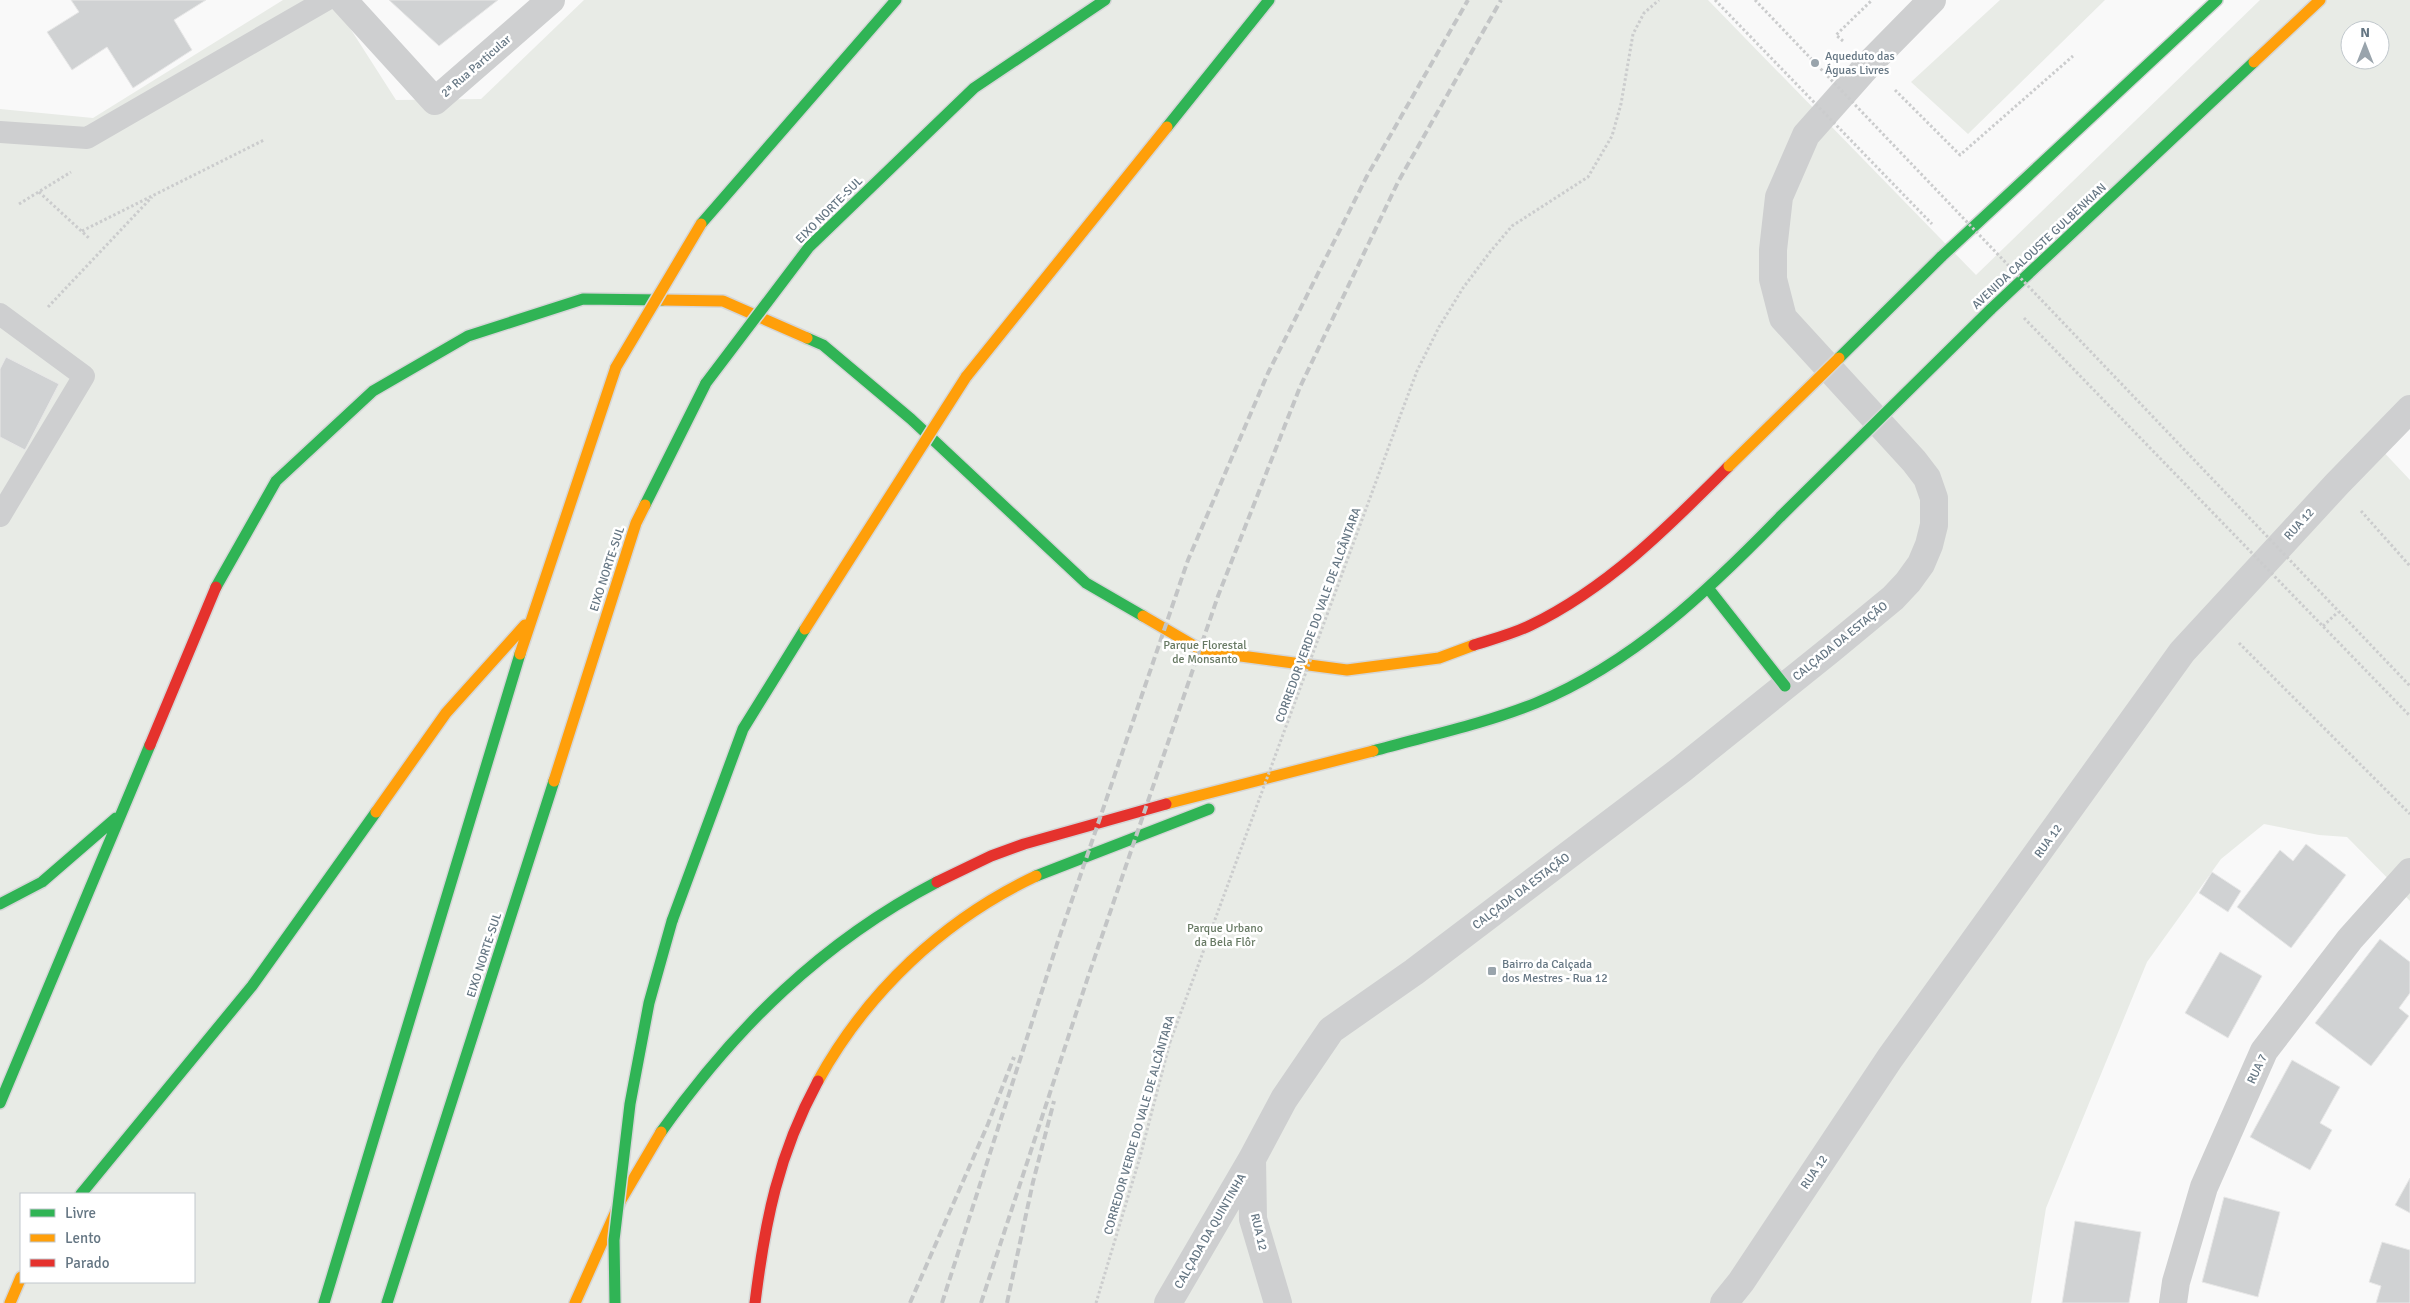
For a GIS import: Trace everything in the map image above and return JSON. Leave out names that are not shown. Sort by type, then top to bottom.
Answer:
[{"type":"main road","points":[[324,1303],[531,618],[616,367],[701,224],[896,0]]},
{"type":"main road","name":"EIXO NORTE-SUL","points":[[387,1303],[636,524],[706,383],[810,247],[974,88],[1105,0]]},
{"type":"main road","points":[[615,1303],[614,1240],[630,1104],[649,1003],[672,921],[743,729],[804,629],[966,377],[1269,0]]},
{"type":"main road","points":[[0,1104],[218,582],[276,481],[373,391],[468,336],[583,299],[723,301],[823,345],[911,419],[1086,583],[1203,651],[1347,670],[1439,658],[1531,625],[1600,584],[1674,521],[1941,257],[2217,0]]},
{"type":"main road","name":"AVENIDA CALOUSTE GULBENKIAN","points":[[1323,764],[1509,713],[1552,696],[1607,666],[1662,628],[1708,588],[1990,310],[2320,0]]},
{"type":"main road","points":[[1708,588],[1786,686]]},
{"type":"main road","points":[[82,1193],[252,986],[446,713],[531,618]]},
{"type":"main road","points":[[755,1303],[765,1222],[779,1166],[796,1124],[819,1074],[853,1024],[893,977],[935,940],[974,912],[1033,877],[1323,764]]},
{"type":"main road","points":[[575,1303],[628,1186],[681,1101],[732,1039],[806,970],[870,921],[932,883],[992,856],[1053,833],[1323,764]]},
{"type":"main road","points":[[0,904],[42,882],[121,814]]},
{"type":"main road","points":[[10,1303],[20,1279]]},
{"type":"street","name":"2ª Rua Particular","points":[[343,0],[436,101],[551,0]]},
{"type":"street","name":"CALÇADA DA ESTAÇÃO","points":[[1252,1159],[1284,1099],[1330,1030],[1421,967],[1689,763],[1886,604],[1908,582],[1921,564],[1929,545],[1934,525],[1934,498],[1926,478],[1914,461],[1783,318],[1773,279],[1773,250],[1779,198],[1806,135],[1869,64],[1932,0]]},
{"type":"street","name":"RUA 12","points":[[1724,1303],[1741,1282],[1890,1058],[2182,652],[2337,484],[2410,409]]},
{"type":"street","name":"RUA 7","points":[[2173,1303],[2176,1282],[2204,1187],[2264,1051],[2350,939],[2410,872]]},
{"type":"street","name":"RUA 12","points":[[1252,1159],[1253,1219],[1278,1303]]},
{"type":"street","name":"CALÇADA DA QUINTINHA","points":[[1168,1303],[1252,1159]]},
{"type":"lane","points":[[0,132],[87,138],[326,0]]},
{"type":"lane","points":[[0,314],[84,376],[0,516]]},
{"type":"path","name":"CORREDOR VERDE DO VALE DE ALCÂNTARA","points":[[1096,1303],[1140,1157],[1170,1042],[1417,371],[1439,327],[1463,288],[1512,226],[1588,177],[1612,136],[1621,104],[1634,34],[1644,13],[1659,0]]},
{"type":"path","points":[[1715,0],[1938,229]]},
{"type":"path","points":[[1754,0],[2410,686]]},
{"type":"path","points":[[1846,44],[1836,35],[1872,0]]},
{"type":"path","points":[[1890,86],[1960,155],[2073,56]]},
{"type":"path","points":[[19,204],[99,154],[87,138]]},
{"type":"path","points":[[82,231],[264,140]]},
{"type":"path","points":[[39,192],[90,239]]},
{"type":"path","points":[[25,333],[154,195]]},
{"type":"path","points":[[2020,314],[2410,716]]},
{"type":"path","points":[[2337,484],[2410,566]]},
{"type":"path","points":[[2323,626],[2338,612]]},
{"type":"path","points":[[2238,641],[2410,814]]},
{"type":"green space","name":"Parque Florestal de Monsanto","points":[[283,0],[332,0],[396,100],[481,99],[584,0],[1708,0],[1976,275],[2260,0],[2410,0],[2410,412],[2377,445],[2410,480],[2410,901],[2347,837],[2319,835],[2264,824],[2221,859],[2147,962],[2046,1208],[2031,1303],[0,1303],[0,109],[93,118]]},
{"type":"green space","points":[[2000,0],[2105,0],[1968,134],[1911,82]]},
{"type":"building","points":[[71,0],[206,0],[174,20],[192,50],[133,88],[107,47],[72,70],[47,32],[79,12]]},
{"type":"building","points":[[389,0],[498,0],[439,46]]},
{"type":"building","points":[[6,357],[59,384],[25,450],[0,437],[0,369]]},
{"type":"building","points":[[2306,844],[2346,875],[2291,948],[2237,907],[2280,850],[2293,861]]},
{"type":"building","points":[[2212,872],[2241,891],[2228,912],[2199,893]]},
{"type":"building","points":[[2380,939],[2410,962],[2410,993],[2399,1008],[2409,1016],[2371,1066],[2315,1023]]},
{"type":"building","points":[[2220,952],[2262,976],[2228,1038],[2185,1013]]},
{"type":"building","points":[[2292,1060],[2340,1087],[2320,1123],[2332,1130],[2310,1170],[2250,1137]]},
{"type":"building","points":[[2410,1178],[2410,1213],[2395,1205]]},
{"type":"building","points":[[2224,1197],[2280,1212],[2258,1297],[2202,1282]]},
{"type":"building","points":[[2075,1221],[2141,1232],[2129,1303],[2062,1303]]},
{"type":"building","points":[[2382,1242],[2410,1250],[2410,1303],[2376,1303],[2381,1286],[2369,1282]]},
{"type":"railway","points":[[942,1303],[1058,941],[1188,560],[1268,373],[1367,176],[1468,0]]},
{"type":"railway","points":[[981,1303],[1087,980],[1218,596],[1300,387],[1398,182],[1501,0]]},
{"type":"railway","points":[[910,1303],[988,1124],[1014,1057]]},
{"type":"railway","points":[[1007,1303],[1033,1182],[1054,1101]]},
{"type":"traffic: fast","points":[[701,224],[896,0]]},
{"type":"traffic: fast","points":[[809,247],[974,88],[1105,0]]},
{"type":"traffic: fast","points":[[1167,127],[1269,0]]},
{"type":"traffic: fast","points":[[1941,257],[2217,0]]},
{"type":"traffic: fast","points":[[1990,310],[2254,62]]},
{"type":"traffic: fast","points":[[706,383],[809,247]]},
{"type":"traffic: fast","points":[[1839,358],[1941,257]]},
{"type":"traffic: fast","points":[[216,587],[276,481],[373,391],[468,336],[583,299],[662,300]]},
{"type":"traffic: fast","points":[[1781,516],[1990,310]]},
{"type":"traffic: fast","points":[[807,338],[823,345],[911,419],[1086,583],[1143,616]]},
{"type":"traffic: fast","points":[[645,505],[706,383]]},
{"type":"traffic: fast","points":[[1373,751],[1476,723],[1536,703],[1571,687],[1637,646],[1668,622],[1726,571],[1781,516]]},
{"type":"traffic: fast","points":[[1708,588],[1785,686]]},
{"type":"traffic: fast","points":[[672,921],[743,729],[805,629]]},
{"type":"traffic: fast","points":[[324,1303],[520,654]]},
{"type":"traffic: fast","points":[[0,1103],[150,745]]},
{"type":"traffic: fast","points":[[387,1303],[554,781]]},
{"type":"traffic: fast","points":[[1036,876],[1209,809]]},
{"type":"traffic: fast","points":[[82,1193],[252,986],[376,812]]},
{"type":"traffic: fast","points":[[0,904],[42,882],[116,818]]},
{"type":"traffic: fast","points":[[661,1132],[720,1057],[784,990],[856,932],[895,906],[937,882]]},
{"type":"traffic: fast","points":[[615,1303],[614,1240],[630,1104],[649,1003],[672,921]]},
{"type":"traffic: slow","points":[[2254,62],[2320,0]]},
{"type":"traffic: slow","points":[[966,377],[1167,127]]},
{"type":"traffic: slow","points":[[616,367],[701,224]]},
{"type":"traffic: slow","points":[[662,300],[723,301],[807,338]]},
{"type":"traffic: slow","points":[[1729,466],[1839,358]]},
{"type":"traffic: slow","points":[[520,654],[616,367]]},
{"type":"traffic: slow","points":[[805,629],[966,377]]},
{"type":"traffic: slow","points":[[554,781],[636,523],[645,505]]},
{"type":"traffic: slow","points":[[1143,616],[1203,651],[1347,670],[1439,658],[1474,645]]},
{"type":"traffic: slow","points":[[376,812],[446,713],[525,625]]},
{"type":"traffic: slow","points":[[1166,804],[1373,751]]},
{"type":"traffic: slow","points":[[818,1081],[838,1048],[860,1018],[910,962],[970,914],[1036,876]]},
{"type":"traffic: slow","points":[[575,1303],[621,1200],[661,1132]]},
{"type":"traffic: slow","points":[[10,1303],[20,1279]]},
{"type":"traffic: jam","points":[[1474,645],[1524,628],[1559,610],[1586,593],[1637,554],[1729,466]]},
{"type":"traffic: jam","points":[[150,745],[216,587]]},
{"type":"traffic: jam","points":[[937,882],[991,856],[1024,844],[1166,804]]},
{"type":"traffic: jam","points":[[755,1303],[763,1244],[775,1189],[793,1135],[818,1081]]},
{"type":"place","name":"Aqueduto das Águas Livres","points":[[1815,63]]},
{"type":"place","name":"Bairro da Calçada dos Mestres - Rua 12","points":[[1492,971]]},
{"type":"park label","name":"Parque Urbano da Bela Flôr","points":[[1225,935]]}]
